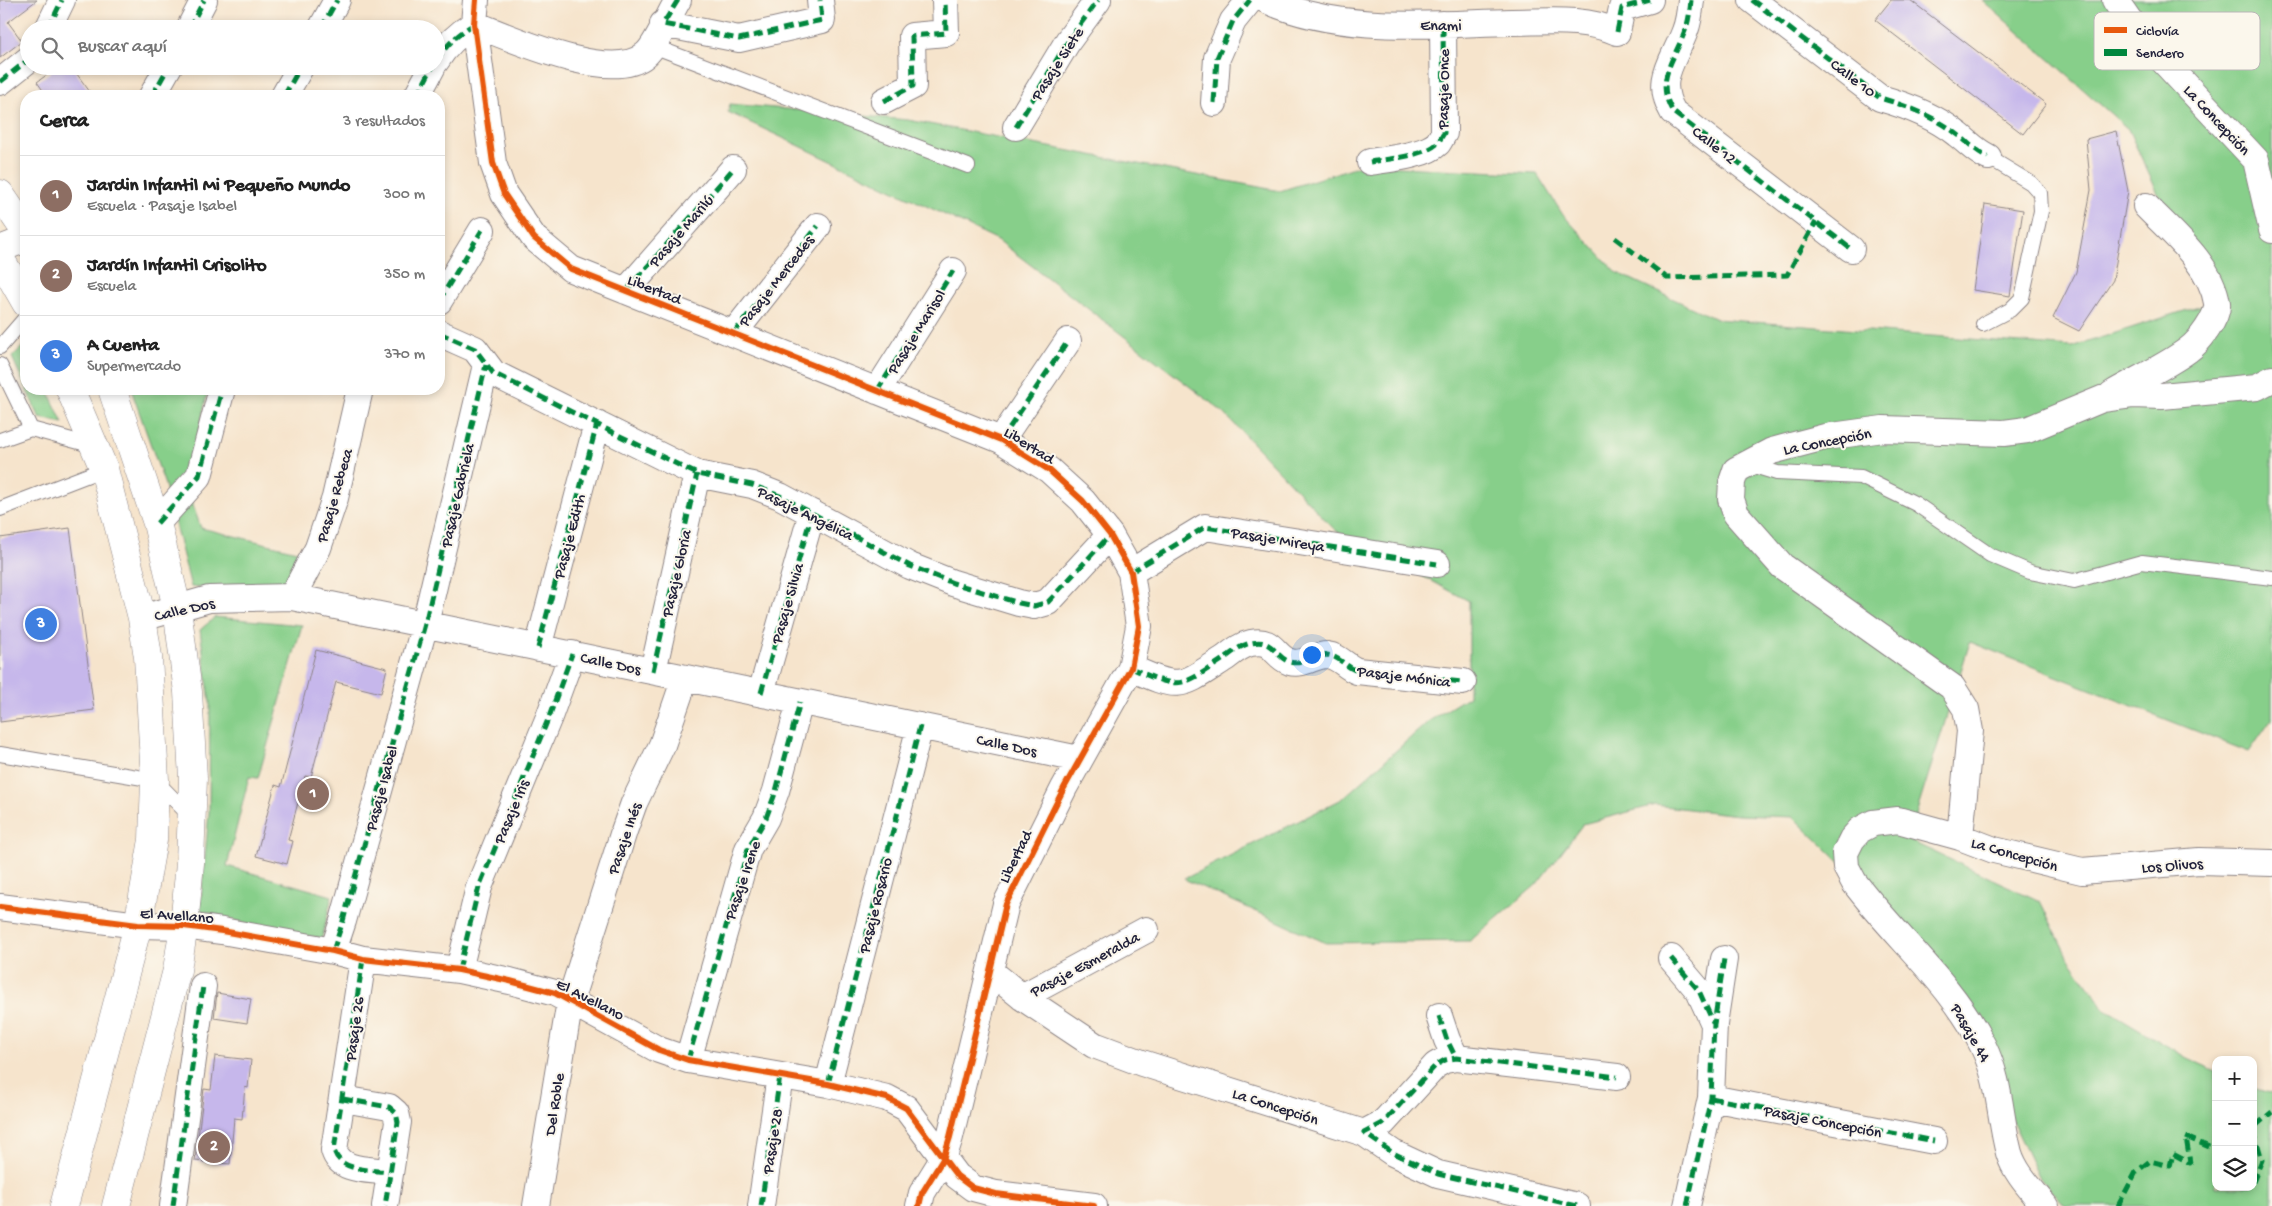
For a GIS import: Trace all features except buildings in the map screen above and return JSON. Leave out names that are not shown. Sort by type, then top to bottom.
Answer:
[{"type":"main road","points":[[0,194],[20,223]]},
{"type":"main road","points":[[0,258],[20,293]]},
{"type":"main road","points":[[64,1206],[138,925],[153,840],[155,780],[148,666],[142,618],[99,457],[73,395]]},
{"type":"main road","points":[[114,395],[156,523],[177,608],[188,692],[193,778],[193,820],[184,926],[177,970],[116,1206]]},
{"type":"street","points":[[52,20],[62,0]]},
{"type":"street","points":[[326,20],[337,0]]},
{"type":"street","points":[[445,48],[460,33],[475,12],[545,51],[589,63],[605,65],[632,62],[645,56],[678,0]]},
{"type":"street","points":[[658,35],[739,40],[822,20],[820,0]]},
{"type":"street","points":[[884,101],[913,86],[912,36],[946,33],[945,0]]},
{"type":"street","name":"Pasaje Siete","points":[[1016,127],[1068,41],[1098,0]]},
{"type":"street","points":[[1214,103],[1217,58],[1233,21],[1250,0]]},
{"type":"street","name":"Enami","points":[[1266,0],[1287,10],[1318,18],[1357,23],[1443,24],[1576,21],[1600,25],[1616,32],[1622,8],[1650,0]]},
{"type":"street","name":"Calle 12","points":[[1691,0],[1686,29],[1664,82],[1664,94],[1673,112],[1851,249]]},
{"type":"street","name":"Calle 10","points":[[1752,0],[1880,98],[1897,102],[1927,116],[1957,133],[1975,152],[1988,157]]},
{"type":"street","name":"La Concepción","points":[[2115,0],[2123,12]]},
{"type":"street","points":[[193,20],[201,2]]},
{"type":"street","name":"Libertad","points":[[475,12],[493,163],[504,194],[534,238],[571,270],[1001,440],[1049,470],[1083,501],[1110,535],[1132,572],[1139,626],[1131,668],[1079,759],[1009,897],[950,1137],[943,1159],[922,1193],[919,1206]]},
{"type":"street","name":"Pasaje Once","points":[[1370,162],[1405,156],[1428,148],[1438,143],[1444,132],[1443,24]]},
{"type":"street","points":[[0,82],[20,66]]},
{"type":"street","name":"La Concepción","points":[[2172,70],[2256,160],[2272,230]]},
{"type":"street","points":[[155,90],[163,75]]},
{"type":"street","points":[[287,90],[296,75]]},
{"type":"street","points":[[420,90],[428,75]]},
{"type":"street","name":"Pasaje Marilú","points":[[626,291],[734,169]]},
{"type":"street","points":[[2102,399],[2188,350],[2201,338],[2211,323],[2218,305],[2211,285],[2200,265],[2146,206]]},
{"type":"street","name":"Pasaje Mercedes","points":[[732,334],[818,226]]},
{"type":"street","points":[[445,290],[482,230]]},
{"type":"street","points":[[0,249],[20,241]]},
{"type":"street","name":"Pasaje Marisol","points":[[877,391],[953,270]]},
{"type":"street","name":"Pasaje Angélica","points":[[445,336],[475,349],[493,372],[697,474],[752,485],[780,496],[918,569],[953,584],[1034,606],[1048,602],[1110,535]]},
{"type":"street","points":[[1001,440],[1068,341]]},
{"type":"street","name":"Pasaje Gabriela","points":[[425,624],[486,365]]},
{"type":"street","name":"La Concepción","points":[[1960,837],[1970,731],[1966,709],[1952,687],[1782,566],[1736,514],[1731,499],[1732,482],[1736,470],[1745,463],[1772,451],[1825,437],[1883,429],[2004,433],[2028,430],[2102,399],[2132,395],[2162,396],[2257,387],[2272,379]]},
{"type":"street","points":[[156,523],[199,476],[220,395]]},
{"type":"street","name":"Pasaje Rebeca","points":[[292,597],[318,548],[335,498],[359,395]]},
{"type":"street","name":"Pasaje Edith","points":[[538,648],[597,424]]},
{"type":"street","name":"Pasaje Gloria","points":[[653,671],[697,474]]},
{"type":"street","name":"Pasaje Silvia","points":[[761,693],[812,513]]},
{"type":"street","name":"Pasaje Mireya","points":[[1132,572],[1205,526],[1437,564]]},
{"type":"street","name":"Calle Dos","points":[[142,618],[209,599],[292,597],[1079,759]]},
{"type":"street","name":"Pasaje Isabel","points":[[333,951],[343,921],[425,624]]},
{"type":"street","name":"Pasaje Mónica","points":[[1131,668],[1159,680],[1175,684],[1188,682],[1242,646],[1261,642],[1268,643],[1283,658],[1291,662],[1302,663],[1318,656],[1328,655],[1337,657],[1349,668],[1357,671],[1463,682]]},
{"type":"street","name":"Pasaje Iris","points":[[459,970],[479,886],[545,726],[572,654]]},
{"type":"street","name":"Pasaje Inés","points":[[570,1002],[634,802],[662,745],[685,678]]},
{"type":"street","name":"Pasaje Irene","points":[[688,1060],[748,849],[766,818],[776,791],[800,702]]},
{"type":"street","name":"Pasaje Rosario","points":[[828,1084],[920,726]]},
{"type":"street","name":"La Concepción","points":[[1854,882],[1846,867],[1845,853],[1852,839],[1860,830],[1873,823],[1898,820],[1960,837],[1994,850],[2072,869]]},
{"type":"street","name":"Los Olivos","points":[[2072,869],[2096,871],[2199,860],[2272,863]]},
{"type":"street","name":"Pasaje 44","points":[[1854,882],[1962,1010],[1983,1045],[1992,1066],[1998,1089],[2009,1153],[2017,1172],[2045,1206]]},
{"type":"street","name":"El Avellano","points":[[0,907],[138,925],[184,926],[333,951],[363,959],[459,970],[546,990],[658,1050],[688,1060],[828,1084],[887,1098],[906,1108],[957,1176],[973,1188],[996,1194],[1078,1205]]},
{"type":"street","name":"Pasaje Esmeralda","points":[[1022,997],[1146,930]]},
{"type":"street","points":[[1671,958],[1699,991],[1714,1024]]},
{"type":"street","name":"Pasaje 26","points":[[363,959],[334,1150],[336,1159],[344,1166],[388,1172]]},
{"type":"street","points":[[1687,1206],[1711,1098],[1714,1024],[1724,959]]},
{"type":"street","name":"La Concepción","points":[[990,971],[1022,997],[1094,1045],[1142,1063],[1364,1133],[1393,1153],[1438,1174],[1577,1206]]},
{"type":"street","points":[[173,1206],[203,986]]},
{"type":"street","name":"Del Roble","points":[[536,1206],[570,1002]]},
{"type":"street","points":[[1439,1016],[1447,1040],[1456,1058]]},
{"type":"street","points":[[1364,1133],[1383,1123],[1436,1065],[1445,1060],[1456,1058],[1617,1077]]},
{"type":"street","name":"Pasaje 28","points":[[761,1206],[780,1076]]},
{"type":"street","name":"Pasaje Concepción","points":[[1711,1098],[1934,1141]]},
{"type":"street","points":[[342,1099],[389,1107],[396,1112],[398,1122],[388,1172],[385,1206]]},
{"type":"lane","points":[[658,35],[968,166]]},
{"type":"lane","points":[[1983,324],[2010,310],[2022,298],[2041,211],[2040,193],[2031,182],[1988,157]]},
{"type":"lane","points":[[0,347],[20,323]]},
{"type":"lane","points":[[0,365],[32,429]]},
{"type":"lane","points":[[1,436],[32,429],[99,457]]},
{"type":"lane","points":[[0,509],[99,457]]},
{"type":"lane","points":[[1745,463],[1777,473],[1860,477],[1916,504],[1990,555],[2030,572],[2074,582],[2142,562],[2272,578]]},
{"type":"lane","points":[[0,754],[155,780],[193,820]]},
{"type":"green space","points":[[1982,0],[2272,0],[2272,719],[2249,752],[1970,642],[1908,840],[2040,901],[2067,956],[2104,1008],[2187,1058],[2212,1069],[2212,1191],[2257,1191],[2257,1089],[2272,1094],[2272,1206],[2065,1206],[2039,1177],[1986,1066],[1992,1066],[1937,956],[1793,817],[1738,815],[1655,805],[1583,824],[1536,885],[1470,941],[1326,943],[1184,879],[1342,799],[1429,721],[1469,696],[1469,601],[1335,530],[1223,412],[998,240],[728,112],[730,104],[908,120],[1280,191],[1361,165],[1537,174],[1563,215],[1616,272],[1716,319],[2072,347],[2209,303],[2128,129]]},
{"type":"green space","points":[[20,349],[20,375],[12,357]]},
{"type":"green space","points":[[29,395],[50,395],[63,423],[40,418]]},
{"type":"green space","points":[[133,395],[207,395],[187,489],[201,528],[301,552],[291,596],[191,587],[165,485]]},
{"type":"green space","points":[[215,617],[302,625],[258,778],[249,777],[227,866],[332,896],[322,938],[264,929],[200,910],[209,812],[210,702],[200,630]]},
{"type":"marked path","points":[[52,20],[62,0]]},
{"type":"marked path","points":[[194,20],[204,0]]},
{"type":"marked path","points":[[326,20],[337,0]]},
{"type":"marked path","points":[[678,0],[663,24],[739,39],[822,20],[820,0]]},
{"type":"marked path","points":[[884,101],[913,86],[912,36],[946,33],[945,0]]},
{"type":"marked path","points":[[1016,127],[1068,41],[1098,0]]},
{"type":"marked path","points":[[1214,103],[1217,58],[1233,21],[1250,0]]},
{"type":"marked path","points":[[1617,32],[1622,8],[1650,0]]},
{"type":"marked path","points":[[1691,0],[1686,27],[1671,61],[1666,80],[1665,90],[1673,112],[1851,249]]},
{"type":"marked path","points":[[1752,0],[1880,98],[1910,108],[1940,122],[1988,157]]},
{"type":"marked path","points":[[445,49],[453,40],[474,24]]},
{"type":"marked path","points":[[1370,162],[1424,151],[1438,143],[1444,133],[1443,24]]},
{"type":"marked path","points":[[0,82],[20,66]]},
{"type":"marked path","points":[[155,90],[164,75]]},
{"type":"marked path","points":[[287,90],[296,75]]},
{"type":"marked path","points":[[420,90],[428,75]]},
{"type":"marked path","points":[[626,291],[733,169]]},
{"type":"marked path","points":[[1615,238],[1667,278],[1787,275],[1816,222]]},
{"type":"marked path","points":[[733,334],[818,226]]},
{"type":"marked path","points":[[445,291],[482,230]]},
{"type":"marked path","points":[[877,391],[953,271]]},
{"type":"marked path","points":[[445,336],[475,349],[493,373],[697,474],[752,485],[780,496],[910,566],[953,583],[1019,603],[1034,606],[1048,602],[1110,535]]},
{"type":"marked path","points":[[1001,440],[1068,341]]},
{"type":"marked path","points":[[333,951],[343,921],[425,624],[486,365]]},
{"type":"marked path","points":[[157,523],[199,476],[220,395]]},
{"type":"marked path","points":[[538,648],[597,424]]},
{"type":"marked path","points":[[653,671],[697,474]]},
{"type":"marked path","points":[[761,693],[812,513]]},
{"type":"marked path","points":[[1131,572],[1205,527],[1437,564]]},
{"type":"marked path","points":[[1131,668],[1171,683],[1180,682],[1198,675],[1240,647],[1259,642],[1269,645],[1284,659],[1295,663],[1327,655],[1335,657],[1357,671],[1463,682]]},
{"type":"marked path","points":[[459,970],[479,887],[549,717],[572,654]]},
{"type":"marked path","points":[[688,1060],[748,849],[766,818],[776,791],[800,702]]},
{"type":"marked path","points":[[828,1084],[920,726]]},
{"type":"marked path","points":[[1671,958],[1699,991],[1714,1024]]},
{"type":"marked path","points":[[363,959],[334,1150],[337,1157],[349,1166],[364,1170],[388,1172]]},
{"type":"marked path","points":[[1687,1206],[1711,1098],[1714,1024],[1724,959]]},
{"type":"marked path","points":[[173,1206],[203,986]]},
{"type":"marked path","points":[[1439,1016],[1447,1040],[1456,1058]]},
{"type":"marked path","points":[[1577,1206],[1438,1174],[1393,1153],[1364,1133],[1383,1123],[1436,1065],[1445,1060],[1456,1058],[1617,1077]]},
{"type":"marked path","points":[[761,1206],[780,1076]]},
{"type":"marked path","points":[[1711,1098],[1934,1141]]},
{"type":"marked path","points":[[343,1099],[389,1107],[396,1113],[398,1122],[385,1206]]},
{"type":"marked path","points":[[2257,1172],[2262,1160],[2253,1128],[2272,1112]]},
{"type":"marked path","points":[[2118,1206],[2136,1172],[2150,1161],[2170,1166],[2173,1154],[2190,1163],[2186,1137],[2212,1148]]},
{"type":"cycle path","points":[[476,0],[474,24],[493,163],[504,194],[534,238],[571,269],[1001,440],[1049,470],[1083,501],[1110,535],[1131,572],[1139,626],[1131,668],[1064,788],[1006,904],[950,1137],[943,1159],[922,1193],[919,1206]]},
{"type":"cycle path","points":[[0,907],[138,925],[184,926],[222,931],[333,951],[363,959],[459,970],[555,993],[659,1050],[688,1060],[828,1084],[887,1098],[906,1108],[957,1176],[973,1188],[996,1194],[1094,1206]]},
{"type":"place","name":"A Cuenta","points":[[41,624]]},
{"type":"place","name":"Jardin Infantil Mi Pequeño Mundo","points":[[313,794]]},
{"type":"place","name":"Jardín Infantil Crisolito","points":[[214,1147]]}]
